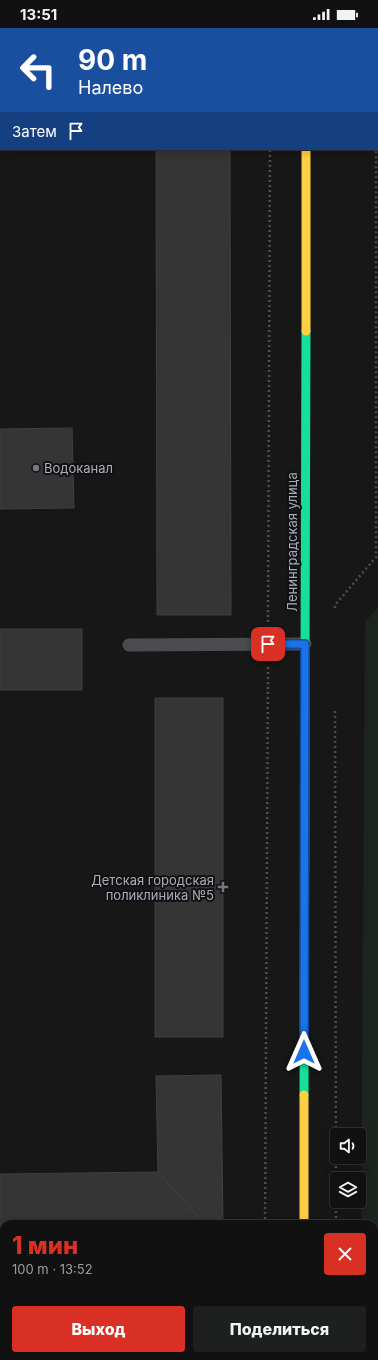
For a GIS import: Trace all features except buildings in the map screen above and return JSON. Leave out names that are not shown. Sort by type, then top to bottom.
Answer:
[{"type":"main road","name":"Ленинградская улица","points":[[304,1220],[306,150]]},
{"type":"lane","points":[[129,645],[305,644]]},
{"type":"path","points":[[265,1220],[270,150]]},
{"type":"path","points":[[335,613],[334,605],[376,557],[377,154]]},
{"type":"path","points":[[335,708],[336,1220]]},
{"type":"shaded area","points":[[378,607],[378,1220],[361,1220],[361,1208],[366,1208],[366,1172],[361,1172],[361,1164],[366,1164],[366,1128],[362,1128],[365,622]]},
{"type":"traffic: fast","points":[[305,664],[306,331]]},
{"type":"traffic: fast","points":[[304,1095],[305,756]]},
{"type":"traffic: slow","points":[[306,150],[306,331]]},
{"type":"traffic: slow","points":[[304,1095],[304,1220]]},
{"type":"traffic: jam","points":[[305,664],[305,756]]},
{"type":"place","name":"Водоканал","points":[[36,468]]},
{"type":"place","name":"Детская городская поликлиника №5","points":[[223,887]]},
{"type":"route","points":[[268,644],[305,644],[304,1052]]}]
